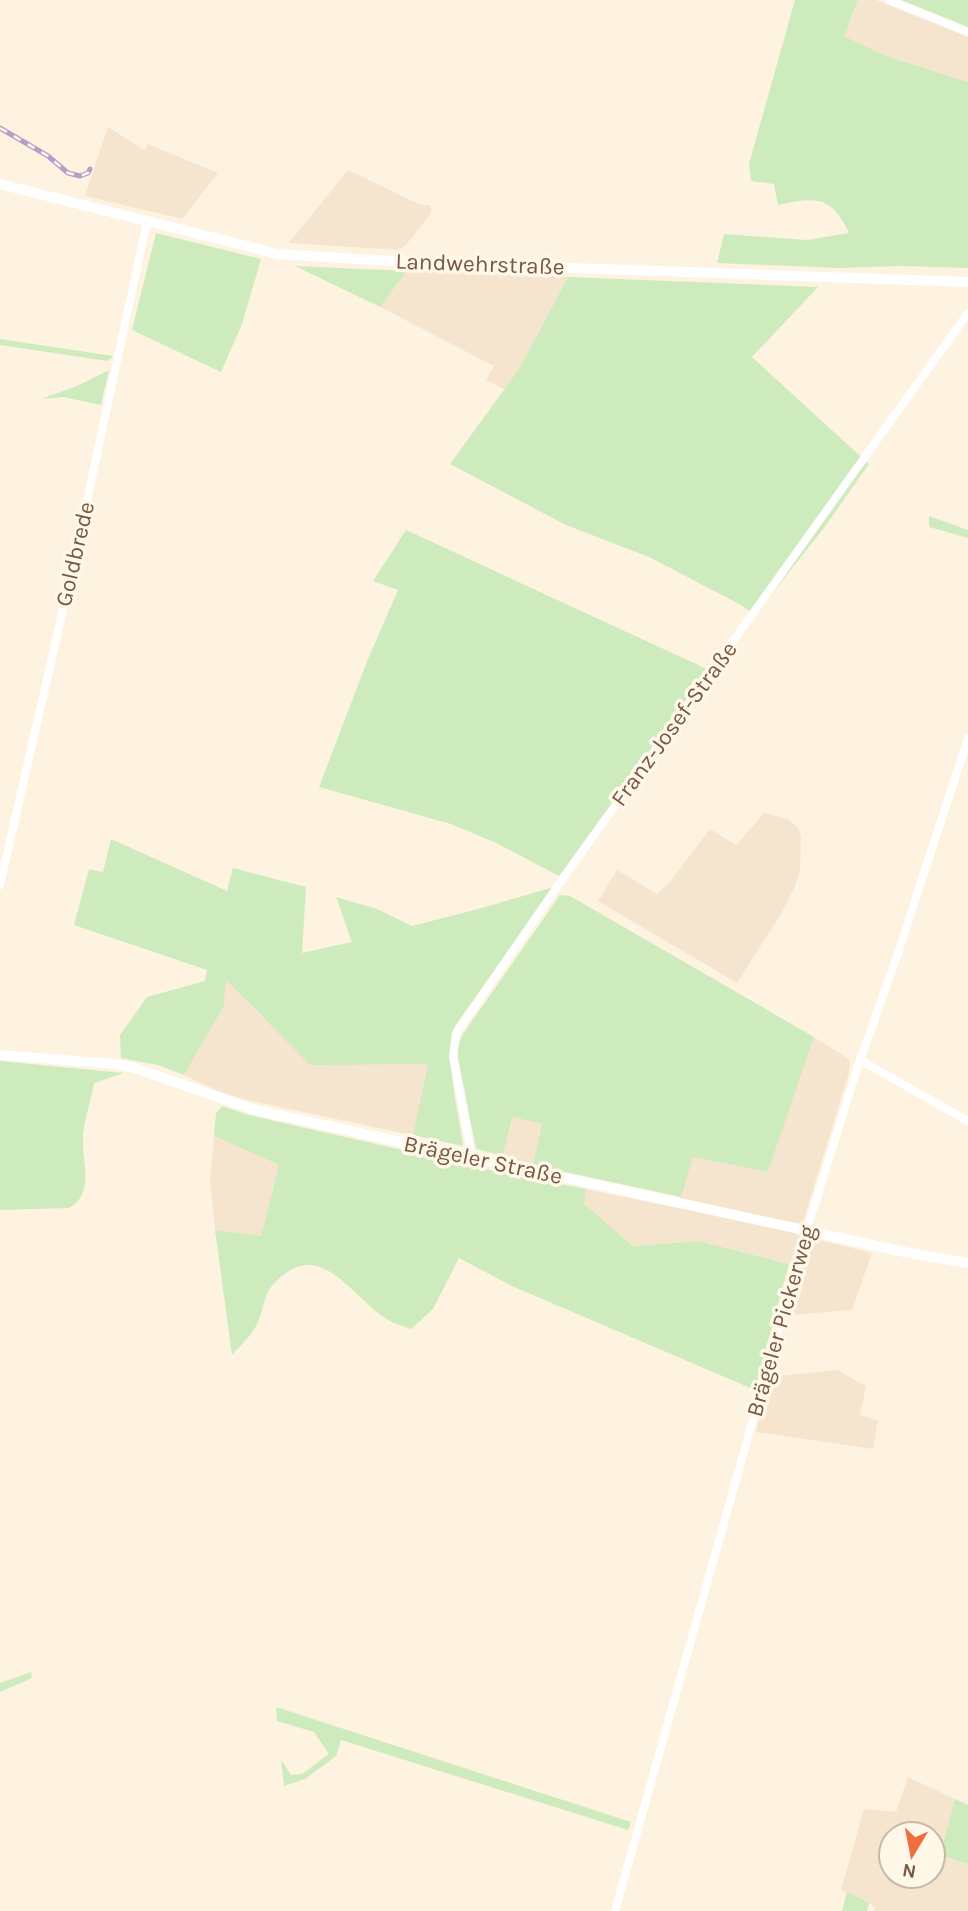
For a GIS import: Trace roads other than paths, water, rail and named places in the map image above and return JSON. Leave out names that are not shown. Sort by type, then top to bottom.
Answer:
[{"type":"street","points":[[889,0],[968,32]]},
{"type":"street","name":"Landwehrstraße","points":[[0,184],[278,254],[323,258],[968,282]]},
{"type":"street","name":"Goldbrede","points":[[0,885],[72,570],[147,222]]},
{"type":"street","name":"Franz-Josef-Straße","points":[[472,1157],[453,1057],[456,1033],[567,873],[968,313]]},
{"type":"street","name":"Brägeler Pickerweg","points":[[615,1911],[807,1230],[860,1060],[968,738]]},
{"type":"street","name":"Brägeler Straße","points":[[0,1055],[116,1064],[135,1068],[255,1110],[930,1257],[968,1263]]},
{"type":"street","points":[[860,1060],[968,1121]]},
{"type":"railway","points":[[0,128],[48,156],[68,173],[80,176],[88,173],[90,169]]}]
